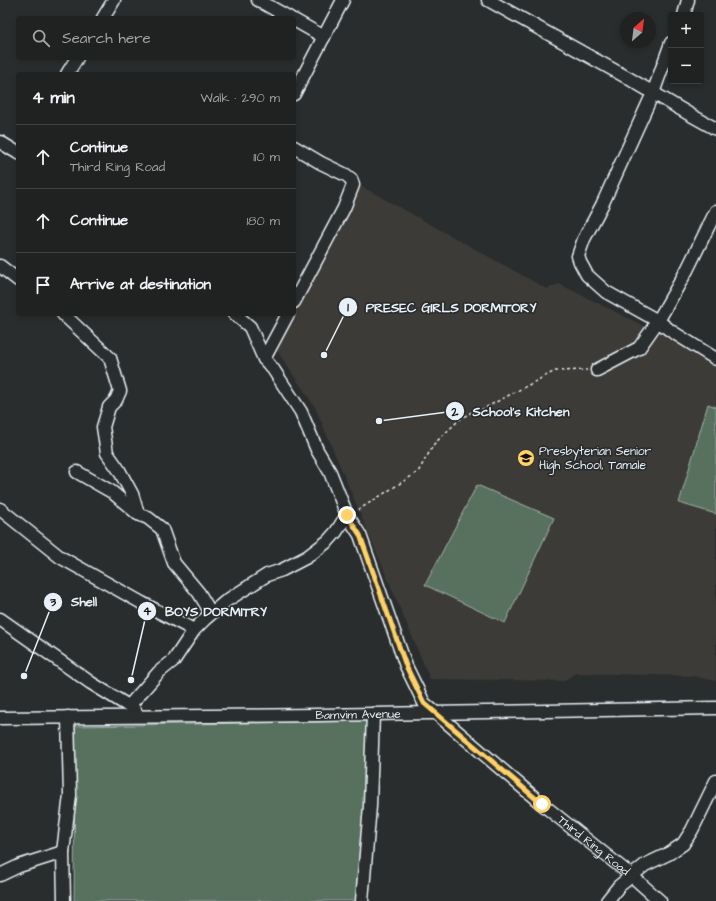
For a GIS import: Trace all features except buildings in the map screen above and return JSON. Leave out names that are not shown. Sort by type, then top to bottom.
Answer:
[{"type":"street","points":[[104,16],[114,0]]},
{"type":"street","points":[[258,0],[286,16]]},
{"type":"street","points":[[296,90],[343,0]]},
{"type":"street","points":[[488,0],[716,129]]},
{"type":"street","points":[[685,12],[688,0]]},
{"type":"street","points":[[296,21],[324,37]]},
{"type":"street","points":[[669,48],[653,93],[602,205],[584,239],[578,256],[587,275],[600,287],[658,321],[712,357],[716,366]]},
{"type":"street","points":[[68,72],[76,60]]},
{"type":"street","points":[[0,142],[16,152]]},
{"type":"street","points":[[296,148],[321,163],[346,175],[351,179],[353,186],[344,208],[296,298]]},
{"type":"street","points":[[597,370],[639,348],[658,321],[687,270],[716,211]]},
{"type":"street","points":[[0,266],[16,278]]},
{"type":"street","points":[[65,316],[110,358],[114,368],[120,391],[116,400],[109,407],[103,427],[107,453],[119,470],[132,494],[138,514]]},
{"type":"street","name":"Third Ring Road","points":[[237,316],[250,327],[264,359],[273,369],[301,412],[317,450],[352,512],[410,676],[424,703],[434,713],[558,817],[632,876],[660,901]]},
{"type":"street","points":[[264,359],[287,316]]},
{"type":"street","points":[[77,472],[112,492],[138,514],[148,518],[162,529],[174,562],[192,584],[211,613]]},
{"type":"street","points":[[0,509],[60,557],[142,604],[194,630]]},
{"type":"street","points":[[129,706],[159,672],[174,660],[194,630],[211,613],[226,601],[266,575],[282,570],[307,557],[328,541],[352,512]]},
{"type":"street","points":[[0,619],[91,683],[145,716]]},
{"type":"street","name":"Bamvim Avenue","points":[[0,718],[68,716],[373,714],[716,708]]},
{"type":"street","points":[[362,901],[370,806],[373,714]]},
{"type":"street","points":[[64,901],[63,852],[70,796],[68,716]]},
{"type":"street","points":[[607,901],[619,886],[645,865],[668,854],[683,844],[692,830],[716,782]]},
{"type":"street","points":[[0,875],[19,866],[63,852]]},
{"type":"path","points":[[352,512],[418,472],[434,444],[459,420],[470,413],[480,410],[555,370],[597,370]]},
{"type":"shaded area","name":"Presbyterian Senior High School, Tamale","points":[[361,186],[547,289],[559,284],[642,325],[716,355],[716,681],[692,676],[575,673],[564,681],[430,679],[315,407],[273,345],[289,316],[296,316],[296,302]]},
{"type":"green space","points":[[708,404],[716,407],[716,514],[679,503]]},
{"type":"green space","points":[[477,485],[554,518],[505,623],[425,585]]},
{"type":"green space","points":[[367,721],[365,824],[356,901],[74,901],[75,726]]},
{"type":"place","name":"PRESEC GIRLS DORMITORY","points":[[324,355]]},
{"type":"place","name":"School's Kitchen","points":[[379,421]]},
{"type":"place","name":"Presbyterian Senior High School, Tamale","points":[[526,458]]},
{"type":"place","name":"Shell","points":[[24,676]]},
{"type":"place","name":"BOYS DORMITRY","points":[[131,680]]},
{"type":"route","points":[[347,515],[360,535],[406,666],[424,703],[542,804]]}]
